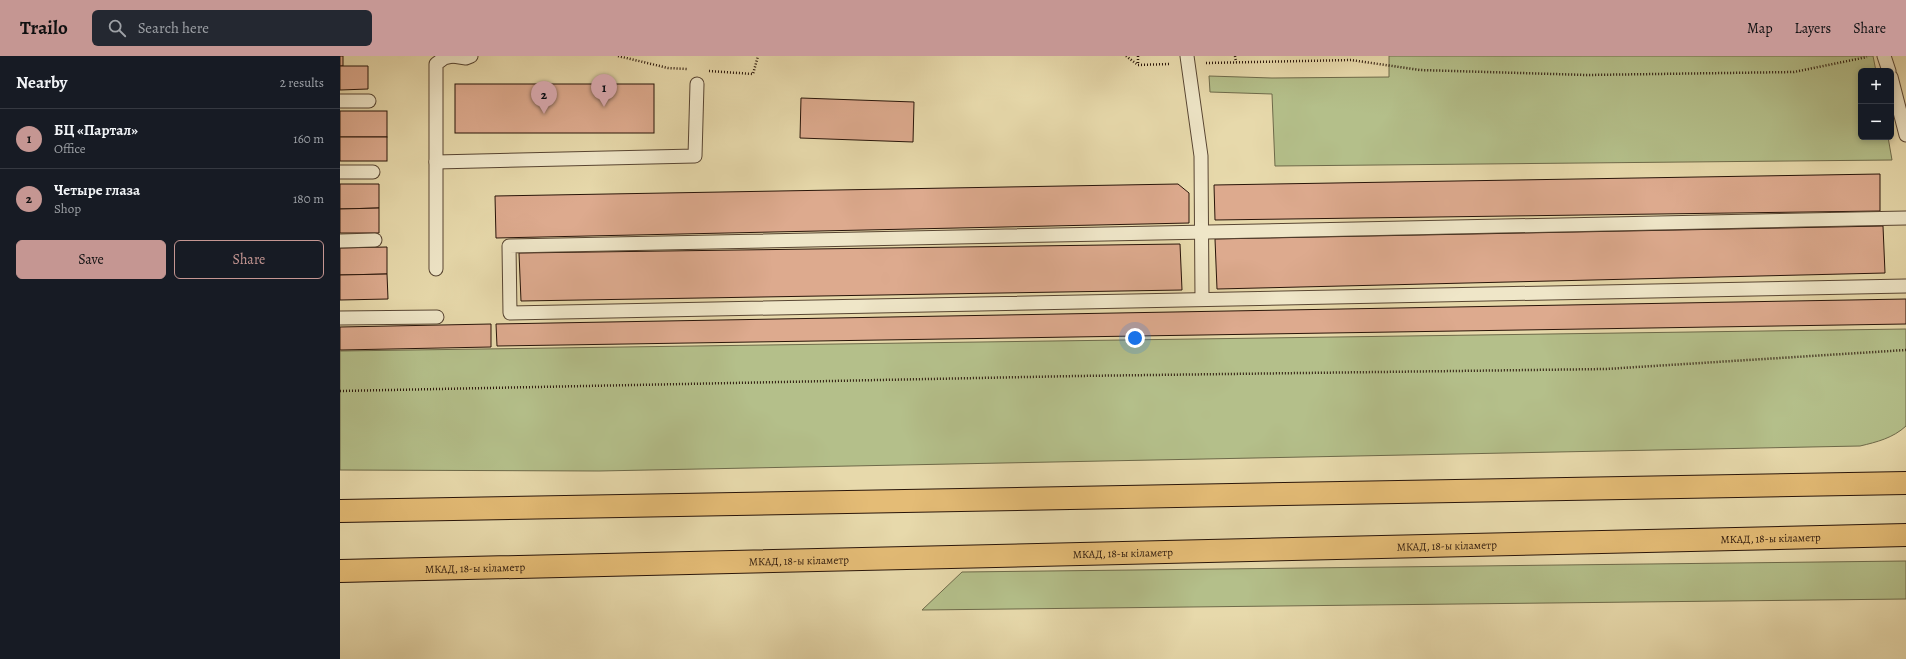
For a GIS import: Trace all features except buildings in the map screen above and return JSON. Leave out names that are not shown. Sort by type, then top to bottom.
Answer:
[{"type":"highway","points":[[340,511],[1906,483]]},
{"type":"highway","name":"МКАД, 18-ы кіламетр","points":[[340,571],[1906,536]]},
{"type":"lane","points":[[436,269],[436,64],[444,58],[453,56],[466,58],[471,56]]},
{"type":"lane","points":[[1884,56],[1888,68]]},
{"type":"lane","points":[[1187,60],[1201,156],[1202,300]]},
{"type":"lane","points":[[1894,82],[1901,94],[1906,135]]},
{"type":"lane","points":[[436,162],[695,156],[697,84]]},
{"type":"lane","points":[[340,101],[369,101]]},
{"type":"lane","points":[[340,172],[373,172]]},
{"type":"lane","points":[[1906,218],[508,246],[510,313],[1906,286]]},
{"type":"lane","points":[[340,241],[375,240]]},
{"type":"lane","points":[[340,318],[437,317]]},
{"type":"path","points":[[753,74],[758,56]]},
{"type":"path","points":[[1126,56],[1138,65],[1187,60],[1236,62],[1351,60],[1420,70],[1587,75],[1794,72],[1869,56]]},
{"type":"path","points":[[1138,56],[1138,65]]},
{"type":"path","points":[[1235,56],[1236,62]]},
{"type":"path","points":[[340,391],[1068,376],[1606,369],[1906,350]]},
{"type":"green space","points":[[1389,56],[1873,56],[1875,68],[1858,68],[1858,140],[1889,140],[1892,160],[1275,166],[1272,94],[1210,92],[1209,76],[1272,78],[1389,77]]},
{"type":"green space","points":[[1906,329],[1906,426],[1890,437],[1860,446],[599,471],[340,470],[340,351]]},
{"type":"green space","points":[[1906,561],[1906,599],[922,610],[962,572]]},
{"type":"place","name":"БЦ «Партал»","points":[[604,107]]},
{"type":"place","name":"Четыре глаза","points":[[544,114]]}]
